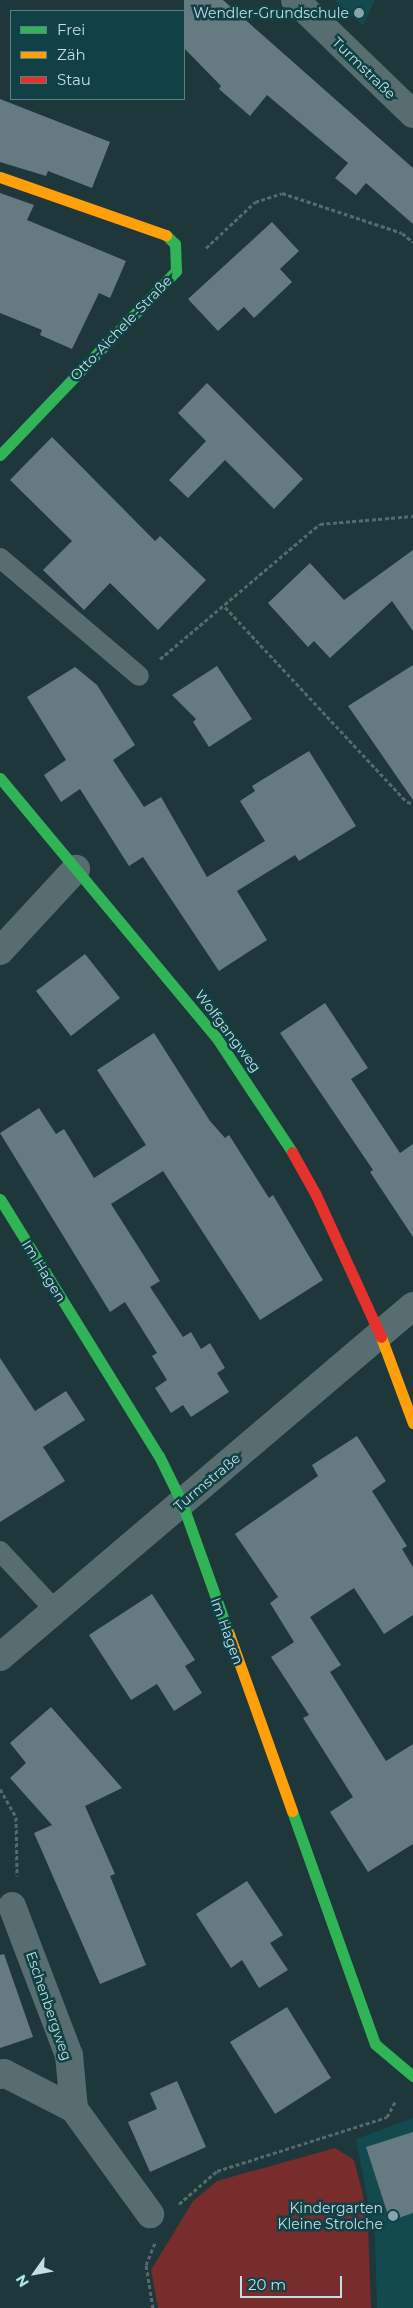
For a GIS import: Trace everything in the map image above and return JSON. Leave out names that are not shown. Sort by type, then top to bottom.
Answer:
[{"type":"street","name":"Turmstraße","points":[[295,0],[413,114]]},
{"type":"street","points":[[0,177],[162,231],[175,244]]},
{"type":"street","name":"Otto-Aichele-Straße","points":[[0,455],[176,271],[175,244]]},
{"type":"street","name":"Wolfgangweg","points":[[0,778],[216,1037],[274,1121],[316,1195],[380,1335],[413,1422]]},
{"type":"street","points":[[0,951],[76,870]]},
{"type":"street","name":"Im Hagen","points":[[0,1200],[159,1456],[182,1503],[375,2044],[411,2076]]},
{"type":"street","name":"Turmstraße","points":[[0,1657],[54,1609],[182,1503],[413,1306]]},
{"type":"street","name":"Eschenbergweg","points":[[12,1906],[69,2055],[74,2110]]},
{"type":"street","points":[[0,2075],[4,2073],[74,2110],[161,2220]]},
{"type":"lane","points":[[0,558],[139,676]]},
{"type":"lane","points":[[0,1552],[54,1609]]},
{"type":"path","points":[[175,244],[208,248],[255,202],[282,193],[402,233],[413,242]]},
{"type":"path","points":[[139,676],[225,607],[320,524],[413,516]]},
{"type":"path","points":[[225,607],[407,802],[413,803]]},
{"type":"path","points":[[0,1789],[16,1817],[17,1873],[12,1906]]},
{"type":"path","points":[[153,2308],[146,2266],[161,2220],[217,2171],[387,2117],[411,2076]]},
{"type":"shaded area","name":"Wendler-Grundschule","points":[[335,0],[375,0],[363,26]]},
{"type":"shaded area","name":"Kindergarten Kleine Strolche","points":[[413,2118],[413,2308],[377,2308],[375,2239],[356,2139]]},
{"type":"shaded area","points":[[335,2148],[354,2160],[363,2195],[368,2225],[371,2308],[158,2308],[151,2270],[193,2201],[217,2181]]},
{"type":"building","points":[[184,0],[223,0],[413,168],[413,224],[366,183],[356,195],[335,178],[348,163],[267,95],[250,116],[219,89],[221,86],[185,49]]},
{"type":"building","points":[[0,99],[110,142],[92,188],[48,171],[46,176],[0,162]]},
{"type":"building","points":[[0,193],[34,205],[27,220],[126,261],[110,298],[99,293],[72,349],[40,335],[42,330],[0,313]]},
{"type":"building","points":[[272,222],[299,251],[280,269],[292,282],[254,318],[244,307],[218,331],[188,299]]},
{"type":"building","points":[[207,383],[303,479],[274,509],[225,460],[188,498],[169,480],[206,441],[178,413]]},
{"type":"building","points":[[52,437],[155,541],[160,536],[206,580],[158,630],[110,583],[84,610],[43,570],[72,541],[10,480]]},
{"type":"building","points":[[413,550],[413,631],[392,601],[330,658],[314,641],[308,647],[268,603],[310,563],[344,600]]},
{"type":"building","points":[[413,665],[413,800],[348,706]]},
{"type":"building","points":[[217,666],[252,719],[209,747],[193,722],[196,719],[172,695]]},
{"type":"building","points":[[75,667],[97,685],[135,745],[113,760],[144,807],[161,797],[207,877],[265,841],[240,801],[255,791],[252,786],[309,751],[356,826],[299,861],[295,855],[237,891],[267,940],[219,971],[143,857],[129,866],[80,789],[61,802],[44,775],[66,760],[27,697]]},
{"type":"building","points":[[85,954],[120,998],[71,1036],[36,991]]},
{"type":"building","points":[[325,1003],[368,1068],[351,1079],[400,1153],[413,1144],[413,1237],[370,1172],[373,1170],[280,1033]]},
{"type":"building","points":[[154,1033],[210,1121],[225,1138],[229,1135],[269,1198],[273,1195],[323,1280],[260,1320],[163,1171],[111,1204],[160,1281],[150,1287],[183,1337],[191,1332],[201,1349],[210,1343],[225,1368],[217,1373],[229,1392],[191,1417],[183,1405],[171,1413],[155,1388],[167,1380],[152,1356],[157,1353],[125,1302],[110,1312],[0,1133],[39,1108],[56,1134],[64,1129],[94,1178],[146,1145],[97,1070]]},
{"type":"building","points":[[0,1358],[35,1411],[66,1391],[85,1420],[43,1447],[65,1481],[0,1522]]},
{"type":"building","points":[[357,1436],[386,1481],[372,1491],[407,1546],[402,1549],[413,1567],[413,1615],[384,1634],[354,1588],[310,1617],[341,1665],[330,1672],[386,1761],[413,1744],[413,1844],[368,1872],[330,1812],[353,1797],[303,1718],[309,1715],[271,1657],[294,1642],[270,1603],[278,1597],[235,1534],[318,1476],[312,1465]]},
{"type":"building","points":[[152,1594],[195,1660],[185,1666],[202,1693],[174,1711],[157,1684],[131,1700],[89,1635]]},
{"type":"building","points":[[51,1707],[122,1788],[85,1806],[115,1874],[110,1876],[146,1965],[100,1984],[34,1833],[52,1825],[10,1778],[26,1763],[10,1743]]},
{"type":"building","points":[[247,1881],[283,1935],[270,1943],[288,1970],[259,1988],[242,1960],[231,1968],[196,1914]]},
{"type":"building","points":[[4,1954],[33,2037],[0,2048],[0,1955]]},
{"type":"building","points":[[287,2007],[331,2078],[275,2114],[230,2042]]},
{"type":"building","points":[[177,2081],[206,2147],[150,2172],[128,2122],[157,2109],[150,2093]]},
{"type":"building","name":"Kindergarten Kleine Strolche","points":[[413,2132],[413,2213],[390,2221],[366,2147]]},
{"type":"traffic: fast","points":[[0,455],[176,271],[175,244],[166,235]]},
{"type":"traffic: fast","points":[[0,778],[216,1037],[292,1152]]},
{"type":"traffic: fast","points":[[0,1199],[159,1456],[182,1503],[229,1634]]},
{"type":"traffic: fast","points":[[292,1811],[375,2044],[413,2076]]},
{"type":"traffic: slow","points":[[0,177],[166,235]]},
{"type":"traffic: slow","points":[[381,1337],[413,1423]]},
{"type":"traffic: slow","points":[[229,1634],[292,1811]]},
{"type":"traffic: jam","points":[[292,1152],[316,1195],[381,1337]]},
{"type":"place","name":"Wendler-Grundschule","points":[[359,13]]},
{"type":"place","name":"Kindergarten Kleine Strolche","points":[[393,2216]]}]
